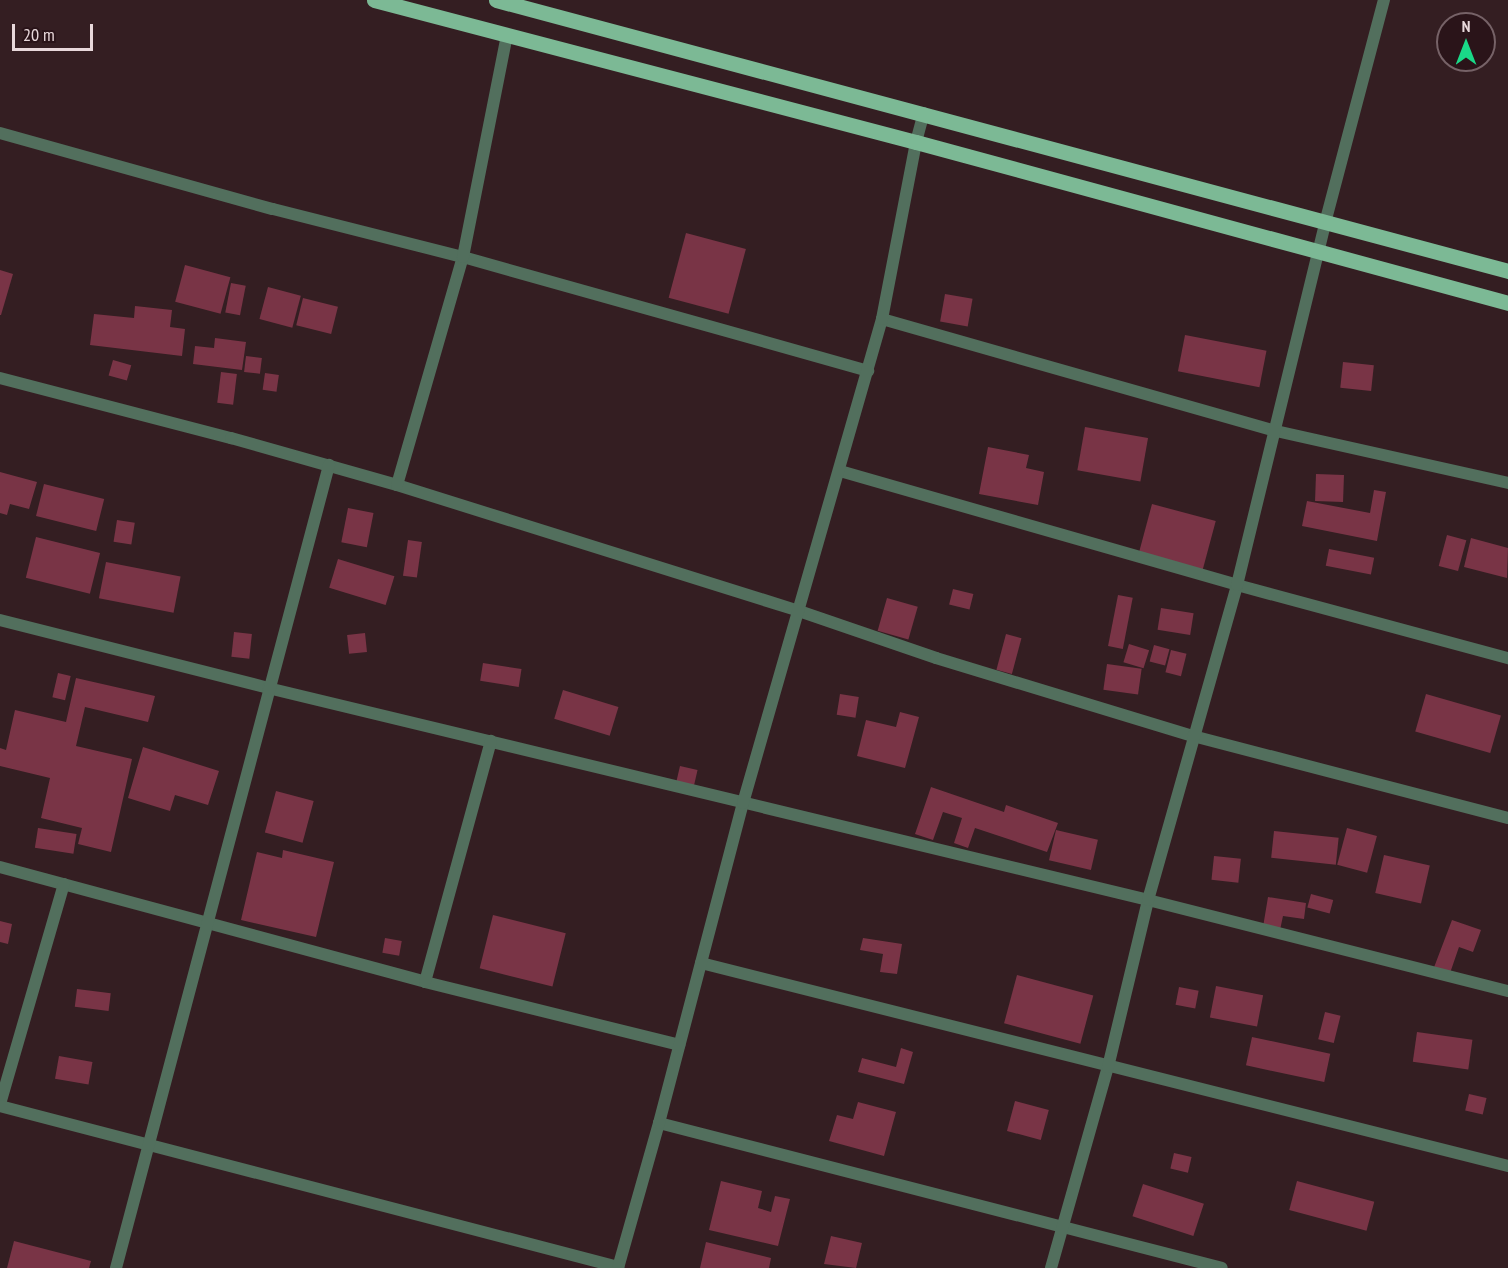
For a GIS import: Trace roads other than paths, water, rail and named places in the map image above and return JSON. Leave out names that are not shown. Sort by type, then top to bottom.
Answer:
[{"type":"main road","points":[[374,0],[916,142],[1508,303]]},
{"type":"main road","points":[[496,0],[1508,271]]},
{"type":"street","points":[[1051,1268],[1108,1066],[1148,900],[1237,585],[1325,223],[1384,0]]},
{"type":"street","points":[[397,485],[463,258],[507,35]]},
{"type":"street","points":[[64,884],[0,1105],[147,1146],[618,1268],[659,1124],[743,803],[882,319],[916,142],[924,113]]},
{"type":"street","points":[[0,133],[273,209],[463,258],[868,371]]},
{"type":"street","points":[[882,319],[1276,432],[1508,483]]},
{"type":"street","points":[[0,378],[397,485],[799,611],[936,658],[1193,736],[1508,818]]},
{"type":"street","points":[[116,1268],[329,465]]},
{"type":"street","points":[[840,471],[1237,585],[1508,658]]},
{"type":"street","points":[[0,620],[268,688],[1148,900],[1508,991]]},
{"type":"street","points":[[425,982],[491,741]]},
{"type":"street","points":[[0,867],[425,982],[679,1045]]},
{"type":"street","points":[[701,963],[1508,1166]]},
{"type":"street","points":[[659,1124],[1222,1268]]}]
